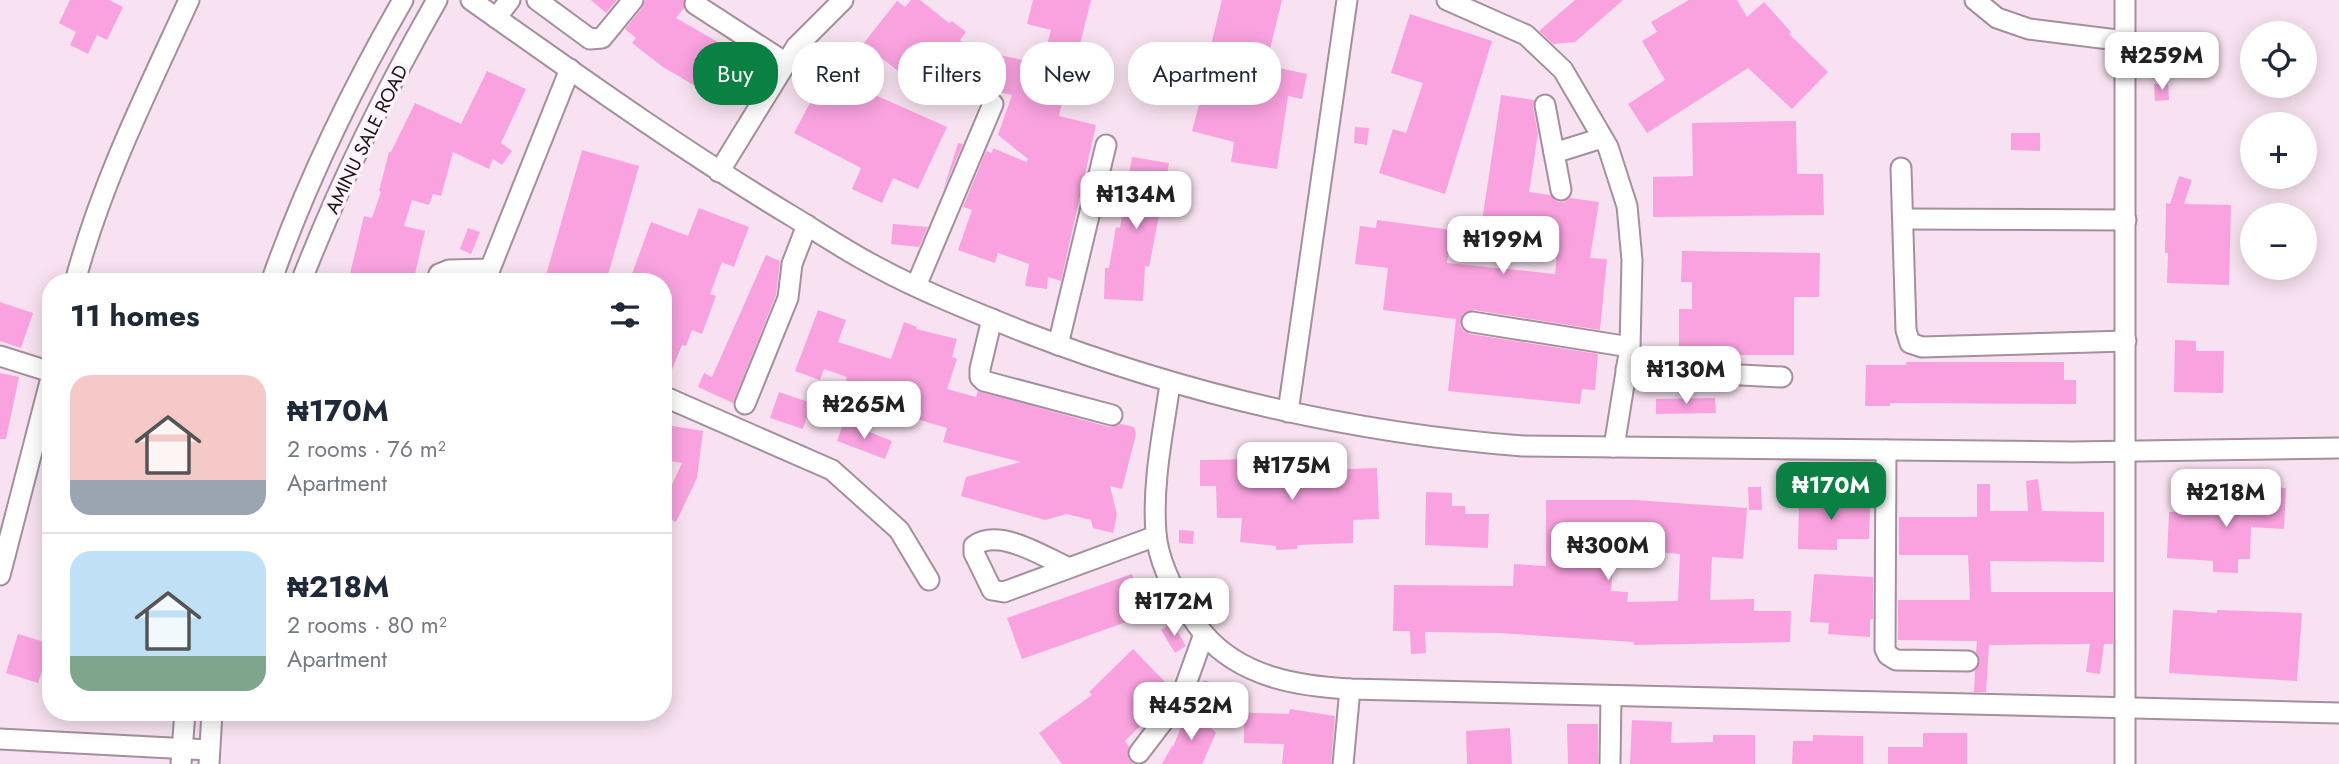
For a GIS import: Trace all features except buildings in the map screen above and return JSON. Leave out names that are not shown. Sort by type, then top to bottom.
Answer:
[{"type":"street","points":[[77,273],[116,160],[189,0]]},
{"type":"street","name":"AMINU SALE ROAD","points":[[274,273],[291,225],[329,138],[403,0]]},
{"type":"street","name":"AMINU SALE ROAD","points":[[305,273],[330,209],[376,114],[437,0]]},
{"type":"street","points":[[471,0],[719,172],[874,266],[992,319],[1170,384],[1390,433],[1523,446],[2124,452],[2339,448]]},
{"type":"street","points":[[496,18],[510,0]]},
{"type":"street","points":[[537,0],[590,39],[602,37],[633,0]]},
{"type":"street","points":[[719,172],[796,47],[843,0]]},
{"type":"street","points":[[1288,412],[1347,0]]},
{"type":"street","points":[[1447,0],[1526,35],[1563,70],[1608,147],[1627,206],[1632,260],[1630,346],[1614,447]]},
{"type":"street","points":[[1975,0],[1997,18],[2029,29],[2126,41]]},
{"type":"street","points":[[2125,0],[2125,764]]},
{"type":"street","points":[[695,4],[786,63]]},
{"type":"street","points":[[442,273],[449,270],[490,269],[569,69]]},
{"type":"street","points":[[916,286],[993,105]]},
{"type":"street","points":[[1545,105],[1561,190]]},
{"type":"street","points":[[1554,153],[1602,138]]},
{"type":"street","points":[[1058,345],[1106,145]]},
{"type":"street","points":[[1901,168],[1906,330],[1910,343],[1922,346],[2126,341]]},
{"type":"street","points":[[1903,219],[2126,220]]},
{"type":"street","points":[[745,404],[788,299],[792,264],[807,225]]},
{"type":"street","points":[[992,319],[980,369],[980,377],[984,381],[1112,415]]},
{"type":"street","points":[[1472,322],[1630,346]]},
{"type":"street","points":[[0,356],[42,369]]},
{"type":"street","points":[[1626,369],[1782,377]]},
{"type":"street","points":[[1170,384],[1156,480],[1156,536],[1163,564],[1177,596],[1204,634],[1248,668],[1278,680],[1308,687],[1350,689],[2339,713]]},
{"type":"street","points":[[672,400],[832,470],[899,530],[929,580]]},
{"type":"street","points":[[0,575],[42,413]]},
{"type":"street","points":[[1886,450],[1885,649],[1888,655],[1896,660],[1968,661]]},
{"type":"street","points":[[1069,568],[1156,536]]},
{"type":"street","points":[[1139,753],[1181,698],[1204,634]]},
{"type":"street","points":[[1343,764],[1350,689]]},
{"type":"street","points":[[1610,764],[1611,696]]},
{"type":"street","points":[[181,756],[184,721]]},
{"type":"street","points":[[0,739],[209,757],[211,721]]}]
